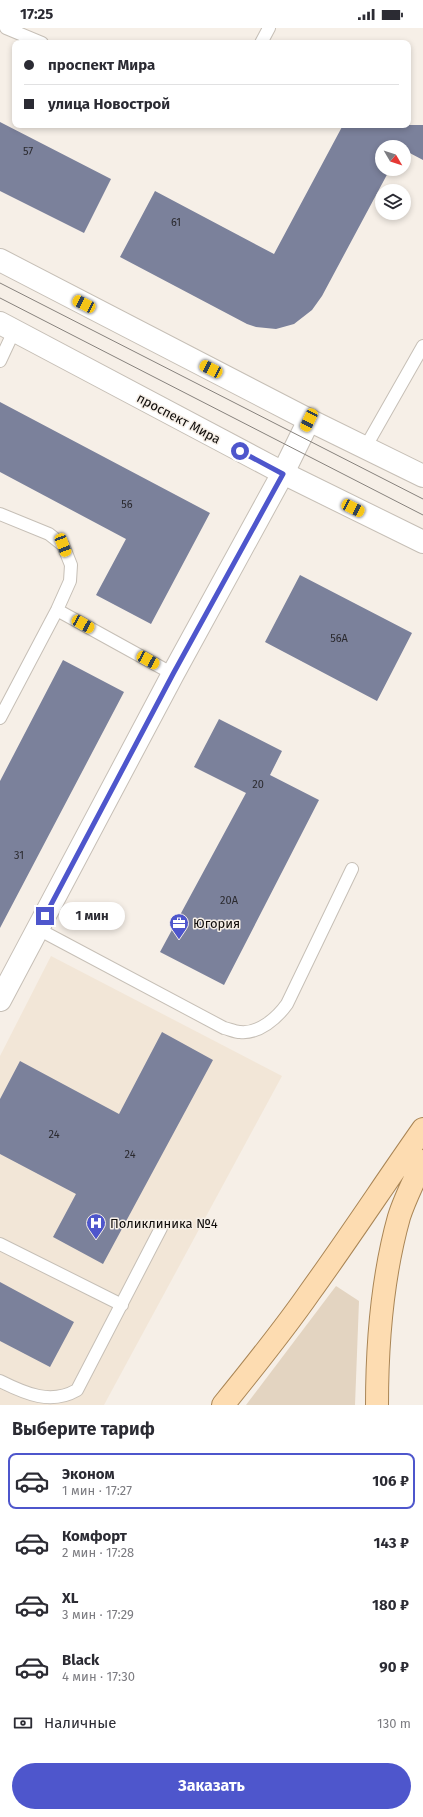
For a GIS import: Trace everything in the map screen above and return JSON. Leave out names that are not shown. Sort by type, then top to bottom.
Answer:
[{"type":"main road","points":[[0,260],[309,420],[423,476]]},
{"type":"main road","name":"проспект Мира","points":[[7,327],[283,474],[423,542]]},
{"type":"main road","points":[[0,1000],[6,976],[38,929],[173,674],[283,474],[309,420]]},
{"type":"main road","points":[[223,1405],[260,1360],[311,1292],[423,1130]]},
{"type":"main road","points":[[377,1405],[377,1359],[384,1287],[400,1216],[423,1161]]},
{"type":"lane","points":[[6,28],[35,40]]},
{"type":"lane","points":[[263,40],[269,28]]},
{"type":"lane","points":[[0,361],[7,327]]},
{"type":"lane","points":[[365,448],[423,346]]},
{"type":"lane","points":[[0,514],[49,534],[63,545],[71,565],[70,581],[57,610],[0,718]]},
{"type":"lane","points":[[57,610],[173,674]]},
{"type":"lane","points":[[38,929],[224,1028],[240,1032],[254,1030],[279,1015],[287,1004],[352,869]]},
{"type":"lane","points":[[0,1381],[46,1403],[58,1402],[71,1396],[77,1390],[162,1228]]},
{"type":"lane","points":[[0,1244],[122,1305]]},
{"type":"shaded area","name":"Поликлиника №4","points":[[51,956],[282,1076],[104,1405],[0,1405],[0,1056]]},
{"type":"shaded area","points":[[336,1286],[359,1301],[355,1405],[246,1405]]},
{"type":"building","points":[[0,122],[111,179],[84,233],[0,191]]},
{"type":"building","points":[[411,125],[423,125],[423,160],[411,154],[411,140],[375,140],[375,176],[386,176],[382,184],[375,184],[375,197],[322,296],[312,310],[294,324],[276,329],[256,327],[247,324],[120,257],[155,191],[274,254],[341,128],[411,128]]},
{"type":"building","points":[[0,402],[210,513],[151,624],[96,595],[126,539],[0,472]]},
{"type":"building","points":[[300,575],[412,633],[377,701],[265,642]]},
{"type":"building","points":[[63,660],[124,692],[0,928],[0,781]]},
{"type":"building","points":[[219,719],[282,751],[270,775],[319,800],[224,985],[160,952],[246,793],[194,767]]},
{"type":"building","points":[[162,1032],[213,1060],[103,1264],[53,1237],[76,1194],[0,1154],[0,1099],[20,1061],[119,1114]]},
{"type":"building","points":[[0,1282],[74,1322],[50,1367],[0,1341]]},
{"type":"tram line","points":[[0,283],[423,499]]},
{"type":"tram line","points":[[0,298],[423,515]]},
{"type":"place","name":"Югория","points":[[179,940]]},
{"type":"place","name":"Поликлиника №4","points":[[96,1240]]},
{"type":"route","points":[[45,916],[173,674],[283,474],[240,451]]}]
